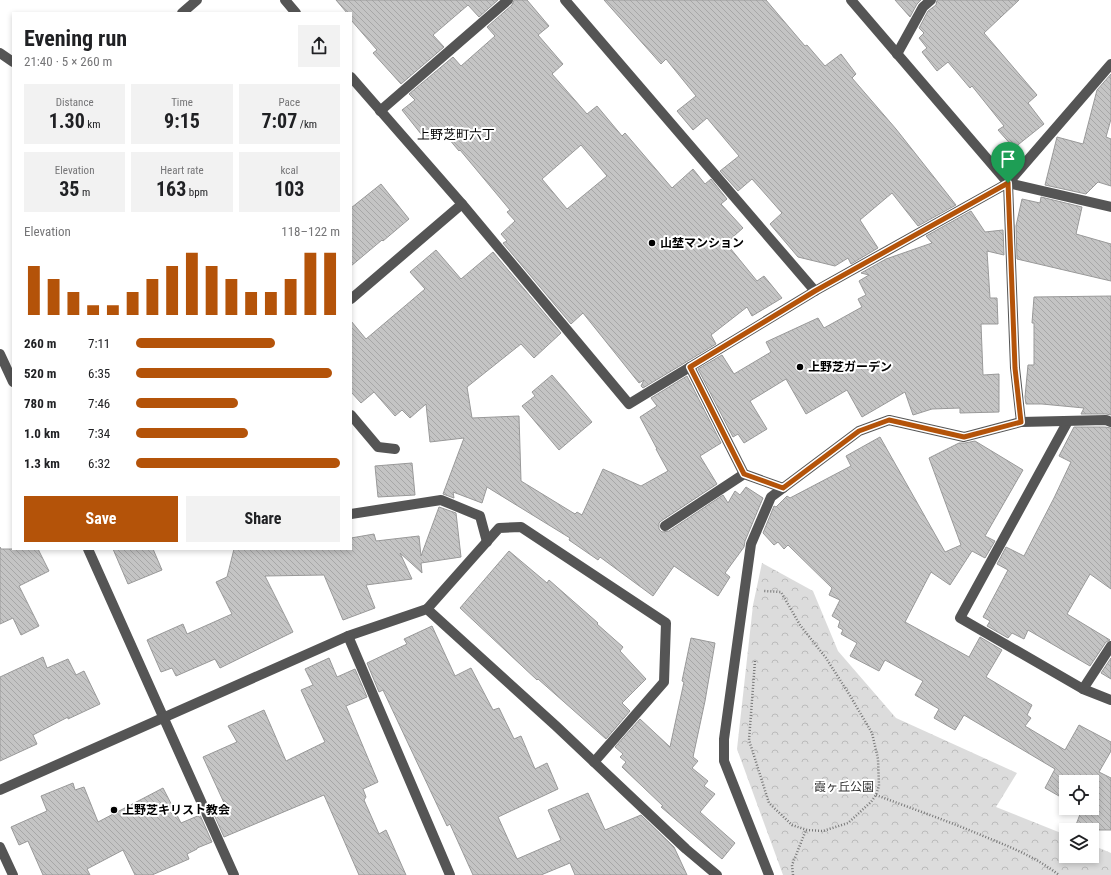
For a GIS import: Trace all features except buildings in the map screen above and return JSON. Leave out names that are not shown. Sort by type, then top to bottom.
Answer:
[{"type":"street","points":[[183,12],[197,0]]},
{"type":"street","points":[[285,0],[295,12]]},
{"type":"street","points":[[380,111],[508,0]]},
{"type":"street","points":[[565,0],[815,291]]},
{"type":"street","points":[[851,0],[1008,183],[1111,207]]},
{"type":"street","points":[[897,54],[922,7],[931,0]]},
{"type":"street","points":[[0,53],[12,61]]},
{"type":"street","points":[[352,78],[462,204],[629,404],[815,291],[1008,183],[1111,64]]},
{"type":"street","points":[[1008,183],[1015,368],[1021,422]]},
{"type":"street","points":[[352,298],[462,204]]},
{"type":"street","points":[[0,354],[12,380]]},
{"type":"street","points":[[690,367],[744,474],[783,488]]},
{"type":"street","points":[[352,417],[378,447],[395,449]]},
{"type":"street","points":[[769,875],[724,762],[724,739],[751,544],[771,497],[859,431],[889,420],[964,437],[1021,422],[1106,420],[1111,422]]},
{"type":"street","points":[[1068,421],[960,618],[1083,689],[1111,700]]},
{"type":"street","points":[[665,526],[744,474]]},
{"type":"street","points":[[352,514],[441,500],[480,516],[486,542]]},
{"type":"street","points":[[0,790],[348,636],[427,609],[499,528],[521,527],[666,624],[664,682],[594,762]]},
{"type":"street","points":[[88,550],[234,875]]},
{"type":"street","points":[[427,609],[594,762],[686,849],[717,875]]},
{"type":"street","points":[[348,636],[450,875]]},
{"type":"street","points":[[1083,689],[1111,646]]},
{"type":"street","points":[[0,847],[12,875]]},
{"type":"path","points":[[748,571],[758,580],[764,590],[763,598]]},
{"type":"path","points":[[756,658],[749,740],[769,803],[792,825],[806,830],[823,831],[848,823],[871,802],[876,795],[879,786],[878,759],[872,733],[850,694],[826,658],[800,625],[781,592],[764,590]]},
{"type":"path","points":[[876,795],[970,830],[1022,852],[1059,875]]},
{"type":"path","points":[[793,875],[792,865],[806,830]]},
{"type":"green space","name":"霞ヶ丘公園","points":[[762,563],[813,591],[838,651],[896,718],[1017,773],[996,807],[1059,832],[1059,863],[1099,863],[1099,848],[1111,853],[1111,875],[783,875],[737,749],[753,605]]},
{"type":"place","name":"山埜マンション","points":[[652,243]]},
{"type":"place","name":"上野芝ガーデン","points":[[800,367]]},
{"type":"place","name":"上野芝キリスト教会","points":[[114,810]]},
{"type":"district","name":"上野芝町六丁","points":[[456,134]]},
{"type":"route","points":[[1008,183],[1015,368],[1021,422],[964,437],[889,420],[859,431],[783,488],[744,474],[690,367],[815,291],[1008,183]]}]
